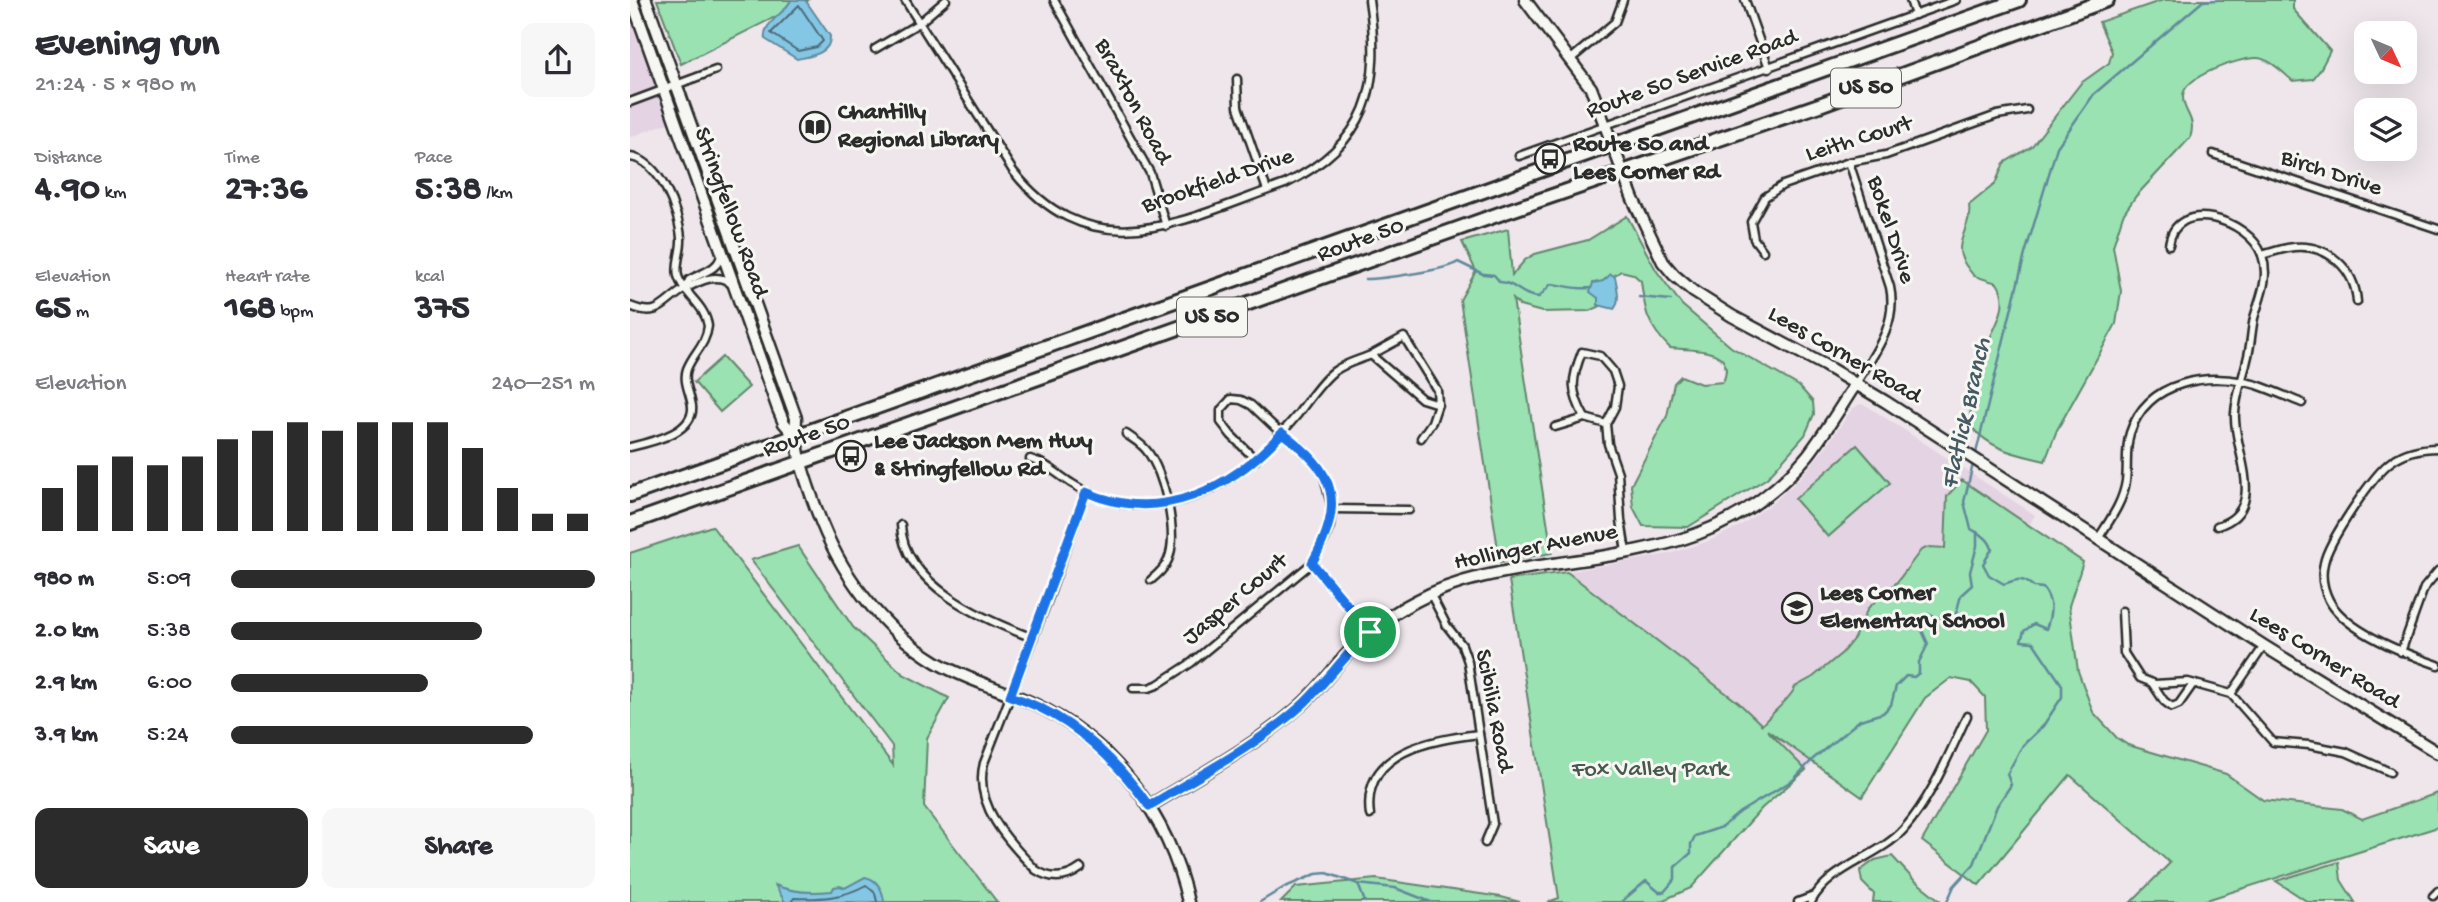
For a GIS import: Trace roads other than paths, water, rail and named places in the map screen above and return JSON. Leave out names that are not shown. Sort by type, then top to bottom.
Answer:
[{"type":"highway","name":"Route 50","points":[[630,495],[2019,0]]},
{"type":"highway","name":"Route 50","points":[[630,523],[1822,104],[2107,0]]},
{"type":"street","name":"Stringfellow Road","points":[[632,0],[778,409],[784,423],[795,436]]},
{"type":"street","name":"Stringfellow Road","points":[[646,0],[796,418],[795,436],[802,463],[821,523],[832,547],[866,601],[899,635],[936,662],[1054,714],[1085,736],[1119,767],[1149,806],[1171,848],[1188,902]]},
{"type":"street","name":"Brookfield Drive","points":[[905,0],[1013,171],[1043,201],[1067,216],[1100,228],[1133,231],[1166,226],[1267,190],[1303,175],[1340,146],[1362,112],[1372,82],[1374,33],[1369,0]]},
{"type":"street","points":[[875,49],[919,23],[946,0]]},
{"type":"street","name":"Braxton Road","points":[[1054,0],[1150,173],[1166,226]]},
{"type":"street","name":"Lees Corner Road","points":[[1525,0],[1591,88],[1623,172],[1659,254],[1680,281],[1732,316],[1855,384],[2264,646],[2438,753]]},
{"type":"street","points":[[1571,59],[1611,27],[1619,16],[1623,0]]},
{"type":"street","points":[[1745,0],[1769,68]]},
{"type":"street","points":[[1910,0],[1914,15]]},
{"type":"street","name":"Route 50 Service Road","points":[[1519,156],[1956,0]]},
{"type":"street","points":[[630,102],[716,70]]},
{"type":"street","points":[[1237,79],[1238,107],[1267,190]]},
{"type":"street","name":"Leith Court","points":[[1763,251],[1754,239],[1751,222],[1765,197],[1783,185],[1849,162],[1886,155],[1997,115],[2027,110]]},
{"type":"street","name":"Birch Drive","points":[[2213,154],[2438,229]]},
{"type":"street","points":[[630,157],[650,165],[659,175],[675,211],[681,239],[677,271],[679,280],[703,312],[708,326],[702,347],[686,371],[685,380],[693,409],[692,416],[679,430],[630,447]]},
{"type":"street","name":"Bokel Drive","points":[[1849,162],[1890,287],[1892,306],[1883,340],[1855,384]]},
{"type":"street","points":[[2169,245],[2172,235],[2181,224],[2198,218],[2216,218],[2245,231],[2262,256],[2264,288],[2236,402],[2235,426],[2246,480],[2245,496],[2237,515],[2225,524],[2217,526]]},
{"type":"street","points":[[2262,256],[2293,247],[2324,253],[2339,262],[2350,275],[2357,302]]},
{"type":"street","points":[[686,288],[689,280],[718,264],[721,249]]},
{"type":"street","points":[[630,306],[649,311],[660,308],[686,288],[717,277],[726,279],[736,291]]},
{"type":"street","points":[[1030,459],[1048,466],[1086,492],[1125,504],[1184,499],[1220,484],[1256,460],[1334,370],[1371,355],[1404,337],[1437,390],[1438,404],[1432,422],[1421,438]]},
{"type":"street","points":[[1585,418],[1575,400],[1572,383],[1582,352],[1600,356],[1613,371],[1618,386],[1615,407],[1605,424],[1608,444],[1618,473],[1626,552]]},
{"type":"street","points":[[1371,355],[1422,399],[1438,404]]},
{"type":"street","points":[[2098,539],[2123,494],[2127,478],[2129,437],[2144,408],[2162,392],[2183,383],[2212,379],[2257,386],[2302,403]]},
{"type":"street","name":"Hollinger Avenue","points":[[1149,806],[1282,721],[1317,690],[1370,632],[1398,611],[1430,593],[1477,577],[1664,546],[1727,522],[1756,503],[1807,456],[1855,384]]},
{"type":"street","name":"Jasper Court","points":[[1133,688],[1157,685],[1191,663],[1312,563],[1328,533],[1332,509],[1324,476],[1301,447],[1251,405],[1241,400],[1231,400],[1221,410],[1221,422],[1256,460]]},
{"type":"street","points":[[1555,426],[1585,418],[1605,424]]},
{"type":"street","points":[[1126,434],[1146,449],[1160,472],[1171,526],[1171,552],[1164,568],[1151,579]]},
{"type":"street","points":[[2438,448],[2401,455],[2381,470],[2329,548],[2323,566],[2326,592],[2336,610],[2381,642],[2438,665]]},
{"type":"street","points":[[1081,868],[1067,876],[1059,877],[1044,875],[1036,870],[995,820],[984,801],[981,783],[982,771],[1086,492]]},
{"type":"street","points":[[1332,509],[1409,510]]},
{"type":"street","points":[[901,525],[901,535],[908,554],[940,589],[972,612],[1033,638]]},
{"type":"street","points":[[1312,563],[1370,632]]},
{"type":"street","points":[[2401,652],[2424,588],[2438,572]]},
{"type":"street","name":"Scibilia Road","points":[[1430,593],[1447,626],[1466,653],[1493,824],[1485,843]]},
{"type":"street","points":[[2122,611],[2124,653],[2140,678],[2152,683],[2193,684],[2231,694],[2273,742],[2346,752],[2390,772]]},
{"type":"street","points":[[2231,694],[2264,646]]},
{"type":"street","points":[[2152,683],[2164,701],[2172,707],[2179,704],[2193,684]]},
{"type":"street","points":[[1798,902],[1813,899],[1827,883],[1904,829],[1940,774],[1967,716]]},
{"type":"street","points":[[1370,815],[1371,789],[1383,769],[1394,759],[1426,742],[1479,734]]},
{"type":"water","points":[[791,0],[805,0],[830,36],[827,47],[819,53],[797,59],[765,39],[767,28]]},
{"type":"water","points":[[1611,274],[1615,277],[1618,294],[1614,309],[1598,305],[1598,298],[1590,292],[1593,283],[1603,281]]},
{"type":"water","points":[[865,877],[879,886],[884,902],[785,902],[775,885],[796,891],[825,892],[832,891],[834,887],[845,888]]},
{"type":"waterway","name":"Flatlick Branch","points":[[1975,457],[2025,254],[2057,147],[2094,94],[2203,1],[2217,0]]},
{"type":"waterway","points":[[1365,279],[1428,271],[1458,262],[1483,274]]},
{"type":"waterway","points":[[1484,274],[1494,275],[1500,282],[1539,297],[1551,284],[1591,288]]},
{"type":"waterway","points":[[1639,297],[1671,300]]},
{"type":"waterway","name":"Flatlick Branch","points":[[1947,902],[1954,886],[1974,864],[1997,806],[2011,785],[2007,774],[2023,745],[2043,726],[2062,697],[2062,685],[2033,642],[2021,641],[2024,631],[2034,624],[2046,629],[2049,598],[2043,588],[2034,587],[2023,580],[2004,584],[1989,575],[1983,564],[1992,549],[1991,545],[1971,529],[1964,502],[1973,464]]},
{"type":"waterway","points":[[1621,902],[1646,881],[1659,892],[1664,892],[1675,879],[1675,867],[1691,853],[1695,836],[1722,827],[1740,812],[1793,780],[1813,759],[1860,720],[1883,713],[1891,705],[1896,686],[1906,676],[1914,677],[1919,673],[1919,662],[1928,644],[1920,626],[1921,620],[1927,614],[1942,619],[1956,614],[1961,595],[1972,585],[1970,572],[1977,546],[1977,532]]},
{"type":"waterway","points":[[1260,902],[1283,888],[1316,874],[1327,873],[1358,884],[1395,888],[1431,902]]},
{"type":"waterway","points":[[1358,884],[1365,902]]},
{"type":"place","name":"Chantilly Regional Library","points":[[815,127]]},
{"type":"place","name":"Route 50 and Lees Corner Rd","points":[[1550,159]]},
{"type":"place","name":"Lee Jackson Mem Hwy & Stringfellow Rd","points":[[851,456]]},
{"type":"place","name":"Lees Corner Elementary School","points":[[1797,608]]},
{"type":"park label","name":"Fox Valley Park","points":[[1650,770]]}]
